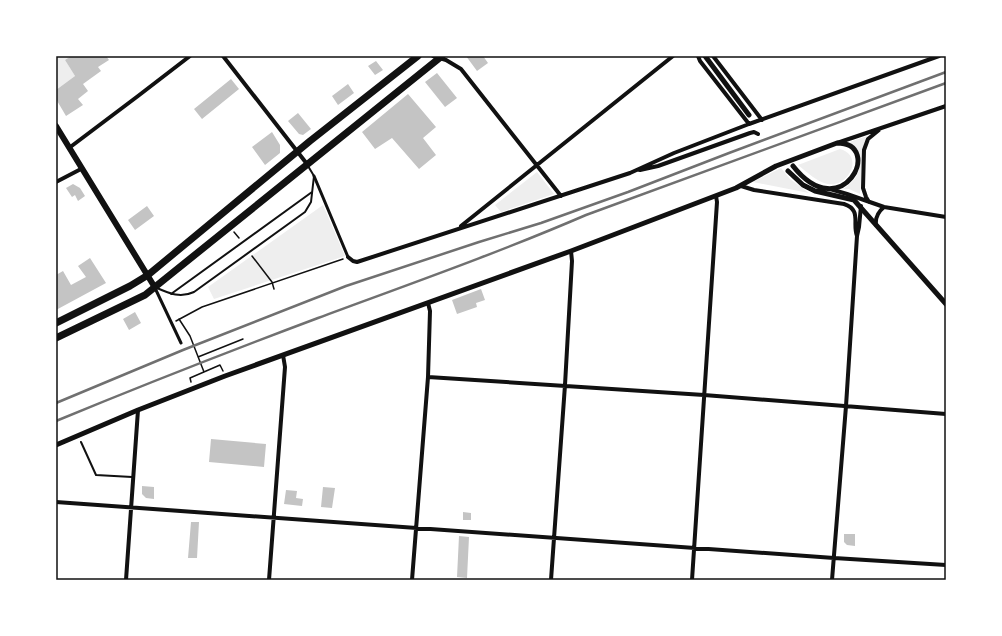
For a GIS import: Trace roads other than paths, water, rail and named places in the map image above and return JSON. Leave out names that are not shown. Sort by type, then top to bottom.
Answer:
[{"type":"main road","points":[[56,323],[130,286],[148,275],[298,151],[418,56]]},
{"type":"main road","points":[[56,338],[144,295],[438,57]]},
{"type":"main road","points":[[56,126],[154,286]]},
{"type":"street","points":[[69,148],[190,56]]},
{"type":"street","points":[[222,56],[307,164]]},
{"type":"street","points":[[459,228],[674,56]]},
{"type":"street","points":[[698,56],[700,61],[749,124]]},
{"type":"street","points":[[705,56],[749,114]]},
{"type":"street","points":[[713,56],[762,120]]},
{"type":"street","points":[[630,173],[674,153],[749,124],[939,56]]},
{"type":"street","points":[[438,57],[461,69],[561,196]]},
{"type":"street","points":[[56,444],[138,410],[283,355],[571,251],[716,196],[741,186],[776,166],[837,143],[946,106]]},
{"type":"street","points":[[869,202],[864,188],[864,150],[868,139],[881,128]]},
{"type":"street","points":[[314,176],[348,257],[357,262],[630,173],[658,166],[750,132],[758,134]]},
{"type":"street","points":[[830,189],[835,189],[848,182],[853,177],[857,168],[857,156],[853,149],[847,144],[837,143]]},
{"type":"street","points":[[793,166],[810,182],[823,188],[847,194],[884,207],[946,217]]},
{"type":"street","points":[[56,182],[81,168]]},
{"type":"street","points":[[788,171],[803,185],[815,191],[854,200],[861,206],[946,304]]},
{"type":"street","points":[[741,186],[754,190],[844,204],[852,208],[856,214],[855,231],[857,236]]},
{"type":"street","points":[[692,580],[717,202],[716,196]]},
{"type":"street","points":[[832,580],[846,406],[857,236],[860,227],[861,206]]},
{"type":"street","points":[[876,225],[875,219],[884,207]]},
{"type":"street","points":[[551,580],[565,385],[572,261],[571,251]]},
{"type":"street","points":[[154,286],[181,343]]},
{"type":"street","points":[[412,580],[428,377],[430,311],[428,302]]},
{"type":"street","points":[[269,580],[285,367],[283,355]]},
{"type":"street","points":[[428,377],[565,385],[946,414]]},
{"type":"street","points":[[126,580],[138,410]]},
{"type":"street","points":[[56,502],[946,565]]},
{"type":"lane","points":[[154,286],[170,294],[188,295],[237,262],[305,212],[310,206],[314,176],[307,164]]},
{"type":"lane","points":[[170,294],[312,191]]},
{"type":"lane","points":[[81,442],[96,475],[133,477]]},
{"type":"railway","points":[[56,403],[183,350],[346,286],[541,223],[628,192],[946,72]]},
{"type":"railway","points":[[56,421],[121,394],[318,318],[486,256],[586,215],[946,83]]}]
